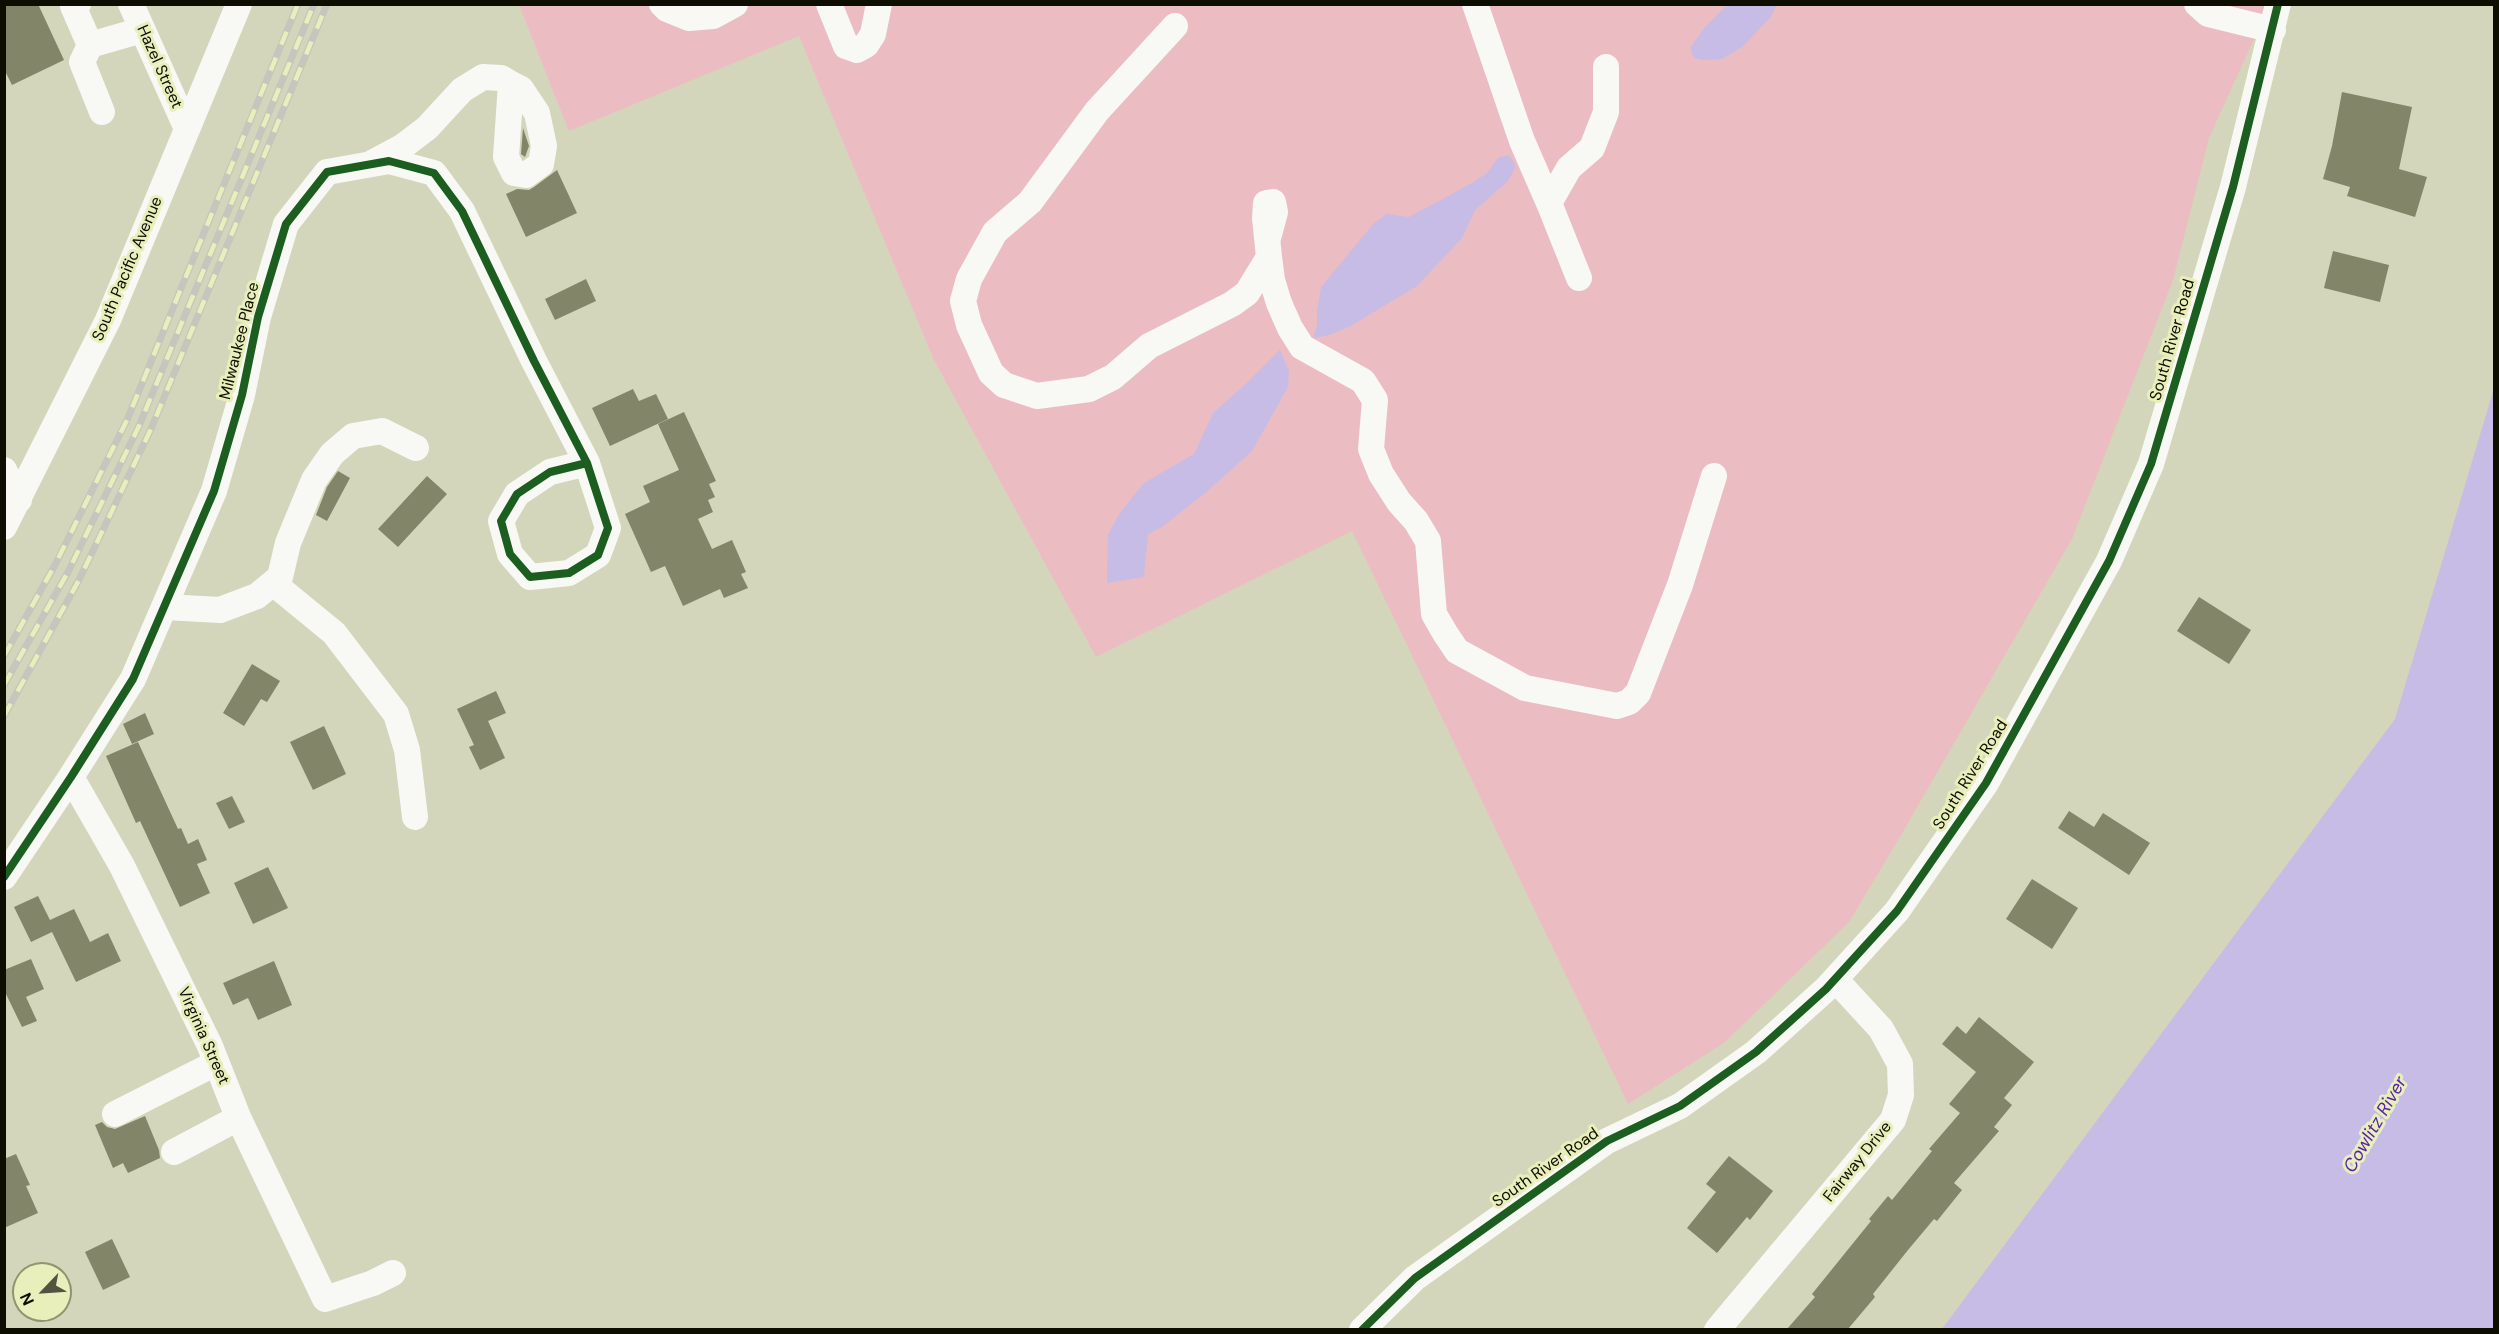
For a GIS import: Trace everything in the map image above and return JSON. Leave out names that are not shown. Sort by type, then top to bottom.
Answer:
[{"type":"street","points":[[78,4],[72,6],[90,45]]},
{"type":"street","name":"Hazel Street","points":[[130,4],[187,129]]},
{"type":"street","name":"South Pacific Avenue","points":[[4,527],[108,320],[239,4]]},
{"type":"street","points":[[662,4],[667,9],[690,18],[712,16],[735,4]]},
{"type":"street","points":[[829,4],[846,46],[857,50],[866,45],[873,34],[879,4]]},
{"type":"street","points":[[1475,4],[1522,141],[1579,278]]},
{"type":"street","points":[[2197,4],[2208,14],[2273,30]]},
{"type":"street","name":"South River Road","points":[[1362,1329],[1415,1278],[1607,1141],[1680,1106],[1756,1052],[1835,979],[1897,911],[1986,783],[2109,561],[2151,464],[2233,187],[2278,4]]},
{"type":"street","points":[[1175,26],[1097,111],[1030,202],[995,232],[969,279],[963,301],[969,325],[991,373],[1004,385],[1037,396],[1089,389],[1113,377],[1149,346],[1232,304],[1247,293],[1269,247],[1272,280],[1279,303],[1290,328],[1302,347],[1363,381],[1375,400],[1371,449],[1381,474],[1428,541],[1434,614],[1457,651],[1525,688],[1617,706],[1629,702],[1638,693],[1680,585],[1714,476]]},
{"type":"street","points":[[102,112],[82,62],[90,45],[142,30]]},
{"type":"street","points":[[1549,203],[1569,168],[1592,148],[1606,112],[1606,67]]},
{"type":"street","points":[[369,165],[402,147],[427,128],[462,90],[483,77],[501,78],[511,84]]},
{"type":"street","name":"Milwaukee Place","points":[[4,877],[133,679],[214,491],[242,395],[258,316],[286,224],[327,172],[389,161],[434,173],[462,211],[534,361],[587,463]]},
{"type":"street","points":[[165,607],[220,610],[257,596],[280,578],[288,543],[314,480],[332,454],[353,436],[382,430],[416,448]]},
{"type":"street","points":[[587,463],[608,528],[598,555],[569,573],[530,577],[510,554],[501,521],[517,494],[542,477],[550,472],[587,463]]},
{"type":"street","points":[[4,470],[19,500]]},
{"type":"street","points":[[273,583],[334,633],[396,714],[407,750],[415,817]]},
{"type":"street","name":"Virginia Street","points":[[71,777],[122,867],[325,1299],[373,1283],[393,1273]]},
{"type":"street","name":"Fairway Drive","points":[[1717,1329],[1893,1120],[1900,1095],[1900,1064],[1881,1029],[1835,979]]},
{"type":"street","points":[[116,1114],[216,1063]]},
{"type":"street","points":[[174,1152],[238,1118]]},
{"type":"shaded area","points":[[519,5],[2266,5],[2264,17],[2209,138],[2173,280],[2072,539],[1897,842],[1849,922],[1724,1043],[1628,1104],[1352,531],[1096,657],[934,360],[799,36],[569,131]]},
{"type":"water","points":[[1727,5],[1777,5],[1770,18],[1742,47],[1722,59],[1694,58],[1690,48],[1705,27]]},
{"type":"water","points":[[1509,155],[1516,166],[1508,181],[1475,210],[1462,238],[1417,286],[1349,327],[1329,335],[1313,338],[1317,326],[1321,287],[1374,223],[1387,214],[1409,217],[1472,183],[1487,173],[1498,158]]},
{"type":"water","points":[[1280,350],[1289,371],[1288,387],[1252,451],[1204,494],[1162,527],[1148,534],[1144,577],[1107,583],[1108,535],[1119,514],[1144,483],[1194,454],[1213,413]]},
{"type":"water","name":"Cowlitz River","points":[[2494,388],[2494,1329],[1942,1329],[2395,719]]},
{"type":"building","points":[[4,4],[38,4],[64,60],[12,85],[4,69]]},
{"type":"building","points":[[2342,92],[2412,107],[2399,169],[2427,177],[2415,217],[2347,196],[2350,187],[2323,179]]},
{"type":"building","points":[[523,128],[529,146],[525,157],[521,154]]},
{"type":"building","points":[[557,170],[577,213],[526,237],[506,194],[517,189],[529,190]]},
{"type":"building","points":[[2333,251],[2389,265],[2380,302],[2324,288]]},
{"type":"building","points":[[586,279],[596,301],[555,320],[545,299]]},
{"type":"building","points":[[633,389],[639,401],[656,394],[668,419],[610,446],[592,408]]},
{"type":"building","points":[[684,412],[716,481],[709,484],[715,497],[708,500],[713,512],[698,519],[712,549],[732,540],[746,572],[741,574],[748,588],[724,598],[720,589],[683,606],[665,566],[651,572],[625,514],[650,502],[643,486],[679,470],[658,424]]},
{"type":"building","points":[[338,471],[350,478],[327,521],[316,515],[327,487]]},
{"type":"building","points":[[427,476],[447,494],[398,547],[378,529]]},
{"type":"building","points":[[2199,597],[2251,630],[2229,664],[2177,631]]},
{"type":"building","points":[[252,664],[280,681],[267,702],[261,699],[244,726],[223,713]]},
{"type":"building","points":[[496,691],[506,713],[488,721],[505,758],[480,770],[469,747],[474,745],[457,709]]},
{"type":"building","points":[[145,713],[154,734],[132,744],[123,724]]},
{"type":"building","points":[[324,726],[346,774],[313,790],[290,742]]},
{"type":"building","points":[[138,742],[178,829],[181,828],[188,844],[198,839],[207,860],[197,864],[210,893],[180,907],[140,821],[136,823],[106,756]]},
{"type":"building","points":[[232,796],[245,822],[229,829],[216,803]]},
{"type":"building","points":[[2069,811],[2094,827],[2103,813],[2150,843],[2129,875],[2058,828]]},
{"type":"building","points":[[268,867],[288,908],[253,924],[234,883]]},
{"type":"building","points":[[2032,879],[2078,908],[2052,949],[2006,919]]},
{"type":"building","points":[[38,896],[50,920],[74,909],[90,942],[108,933],[121,961],[76,982],[52,932],[31,942],[14,907]]},
{"type":"building","points":[[31,959],[44,989],[26,997],[37,1021],[22,1027],[4,990],[4,970]]},
{"type":"building","points":[[274,961],[292,1005],[258,1020],[248,998],[233,1005],[223,983]]},
{"type":"building","points":[[1979,1017],[2034,1062],[2004,1098],[2012,1105],[1994,1127],[1999,1131],[1954,1183],[1962,1190],[1937,1221],[1934,1219],[1908,1250],[1873,1294],[1875,1297],[1848,1329],[1787,1329],[1815,1297],[1812,1294],[1871,1221],[1869,1219],[1888,1196],[1892,1200],[1932,1151],[1929,1149],[1960,1113],[1949,1104],[1976,1072],[1942,1044],[1957,1026],[1966,1034]]},
{"type":"building","points":[[145,1116],[160,1158],[128,1173],[123,1163],[113,1168],[95,1125],[102,1122],[107,1127],[115,1129]]},
{"type":"building","points":[[16,1154],[30,1185],[26,1186],[38,1213],[4,1228],[4,1159]]},
{"type":"building","points":[[1729,1156],[1773,1191],[1750,1220],[1747,1217],[1717,1253],[1687,1228],[1716,1192],[1706,1184]]},
{"type":"building","points":[[112,1239],[130,1277],[103,1290],[85,1252]]},
{"type":"railway","points":[[4,656],[55,565],[127,420],[298,4]]},
{"type":"railway","points":[[4,685],[68,572],[139,426],[314,4]]},
{"type":"railway","points":[[4,716],[79,580],[151,429],[327,4]]},
{"type":"cycle path","points":[[1362,1330],[1415,1278],[1607,1141],[1680,1106],[1756,1052],[1826,989],[1897,911],[1986,783],[2109,561],[2151,464],[2233,187],[2278,4]]},
{"type":"cycle path","points":[[4,877],[133,679],[214,491],[242,395],[258,317],[286,224],[327,172],[389,161],[434,173],[462,211],[534,361],[587,463],[608,528],[598,555],[569,573],[530,577],[510,554],[501,521],[517,494],[550,472],[587,463]]}]
